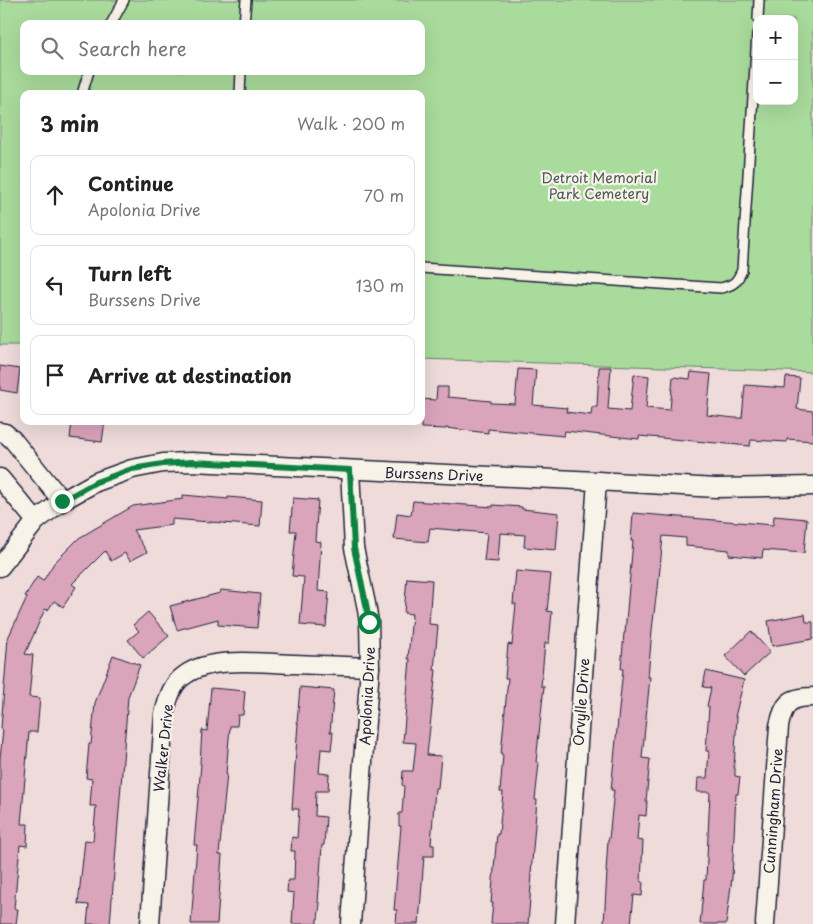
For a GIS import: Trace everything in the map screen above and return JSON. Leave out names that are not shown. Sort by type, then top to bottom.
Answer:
[{"type":"street","points":[[0,432],[5,433],[12,440],[62,501]]},
{"type":"street","name":"Burssens Drive","points":[[0,567],[36,521],[62,501],[96,482],[132,469],[163,464],[192,462],[716,488],[813,486]]},
{"type":"street","name":"Apolonia Drive","points":[[350,470],[354,548],[369,622],[370,667],[351,924]]},
{"type":"street","points":[[0,478],[36,521]]},
{"type":"street","name":"Orvylle Drive","points":[[565,924],[597,481]]},
{"type":"street","name":"Walker Drive","points":[[150,924],[164,714],[169,695],[176,683],[185,674],[202,666],[239,662],[370,667]]},
{"type":"street","name":"Cunningham Drive","points":[[765,924],[779,726],[782,710],[791,701],[801,697],[813,697]]},
{"type":"lane","points":[[112,20],[124,0]]},
{"type":"lane","points":[[244,20],[246,0]]},
{"type":"lane","points":[[758,15],[759,0]]},
{"type":"lane","points":[[425,268],[721,288],[732,285],[742,270],[755,60]]},
{"type":"lane","points":[[83,90],[88,75]]},
{"type":"lane","points":[[240,90],[241,75]]},
{"type":"green space","name":"Detroit Memorial Park Cemetery","points":[[0,0],[813,0],[813,372],[425,359],[425,90],[20,90],[20,345],[0,345]]},
{"type":"building","points":[[0,366],[20,369],[17,393],[0,390]]},
{"type":"building","points":[[599,367],[611,367],[608,409],[630,411],[634,374],[649,376],[646,408],[670,410],[673,377],[690,379],[691,372],[711,374],[707,415],[735,418],[742,418],[745,385],[785,388],[786,377],[800,378],[797,409],[813,411],[813,441],[787,439],[787,442],[751,440],[750,446],[639,436],[639,439],[565,431],[564,436],[488,429],[488,433],[446,428],[421,428],[421,425],[425,425],[425,399],[436,400],[437,387],[448,387],[448,397],[515,404],[518,369],[536,370],[533,405],[567,408],[566,412],[591,415],[592,407],[597,407]]},
{"type":"building","points":[[72,425],[104,425],[102,442],[70,438]]},
{"type":"building","points":[[183,495],[262,500],[260,526],[172,519],[172,525],[133,530],[147,552],[130,561],[125,553],[111,561],[105,551],[72,584],[76,587],[63,607],[54,601],[48,610],[45,609],[25,654],[33,655],[29,697],[40,698],[37,732],[29,732],[21,824],[28,824],[27,846],[20,845],[14,909],[18,909],[16,924],[0,924],[0,759],[4,688],[8,638],[27,597],[25,596],[37,577],[43,581],[54,563],[79,538],[133,506],[183,499]]},
{"type":"building","points":[[293,498],[318,500],[315,541],[321,542],[318,591],[329,592],[326,627],[300,625],[304,577],[292,576],[296,531],[290,531]]},
{"type":"building","points":[[413,501],[493,507],[493,505],[522,507],[522,509],[559,513],[556,550],[524,547],[525,535],[500,533],[498,562],[484,561],[487,533],[430,528],[428,542],[394,539],[397,513],[411,515]]},
{"type":"building","points":[[633,513],[773,525],[774,516],[807,519],[804,553],[763,550],[762,558],[729,555],[729,550],[686,546],[686,538],[663,536],[652,630],[648,677],[650,677],[642,758],[650,759],[646,816],[639,815],[637,840],[643,841],[642,896],[634,895],[631,924],[604,924],[608,839],[614,790],[611,790],[623,669],[621,669],[633,541],[631,541]]},
{"type":"building","points":[[516,571],[551,574],[547,611],[552,612],[549,643],[545,643],[541,686],[544,686],[536,762],[539,763],[528,924],[491,924],[497,834],[499,834],[503,792],[500,792],[503,755],[501,754],[508,678],[505,678],[508,644],[512,645],[516,604],[513,604]]},
{"type":"building","points":[[407,578],[432,580],[429,624],[438,625],[434,670],[436,670],[427,755],[441,756],[438,788],[435,788],[431,845],[434,845],[434,856],[424,856],[419,924],[396,924],[397,910],[394,910],[401,826],[399,826],[399,813],[402,813],[404,786],[402,785],[403,771],[413,771],[416,743],[403,742],[412,614],[404,613]]},
{"type":"building","points":[[221,590],[260,594],[257,628],[218,625],[218,619],[177,630],[170,606],[220,593]]},
{"type":"building","points":[[148,612],[169,636],[143,658],[128,640],[139,631],[133,625]]},
{"type":"building","points":[[805,614],[806,622],[813,622],[813,639],[772,646],[768,621]]},
{"type":"building","points":[[751,631],[770,652],[744,676],[725,656]]},
{"type":"building","points":[[113,655],[140,665],[128,697],[110,924],[87,924],[89,905],[78,904],[85,840],[93,841],[96,806],[90,806],[92,779],[86,778],[89,744],[91,744],[95,703]]},
{"type":"building","points":[[706,671],[744,680],[735,717],[737,717],[734,768],[735,776],[740,777],[738,794],[736,794],[732,878],[726,924],[700,924],[704,880],[706,880],[710,792],[697,792],[698,778],[707,778],[709,751],[706,751],[709,707],[707,706],[711,688],[703,687]]},
{"type":"building","points":[[300,687],[334,690],[330,732],[333,732],[331,750],[321,749],[319,773],[329,774],[328,791],[316,791],[315,816],[326,817],[324,845],[322,845],[318,903],[320,903],[317,924],[292,924],[294,893],[287,892],[288,880],[294,880],[295,851],[291,851],[292,837],[297,838],[299,809],[292,809]]},
{"type":"building","points":[[211,688],[245,691],[243,715],[238,715],[237,726],[230,726],[219,855],[222,855],[217,924],[191,924],[197,845],[194,845],[202,730],[207,731]]},
{"type":"route","points":[[62,501],[96,482],[132,469],[163,464],[192,462],[350,470],[354,548],[369,622]]}]
